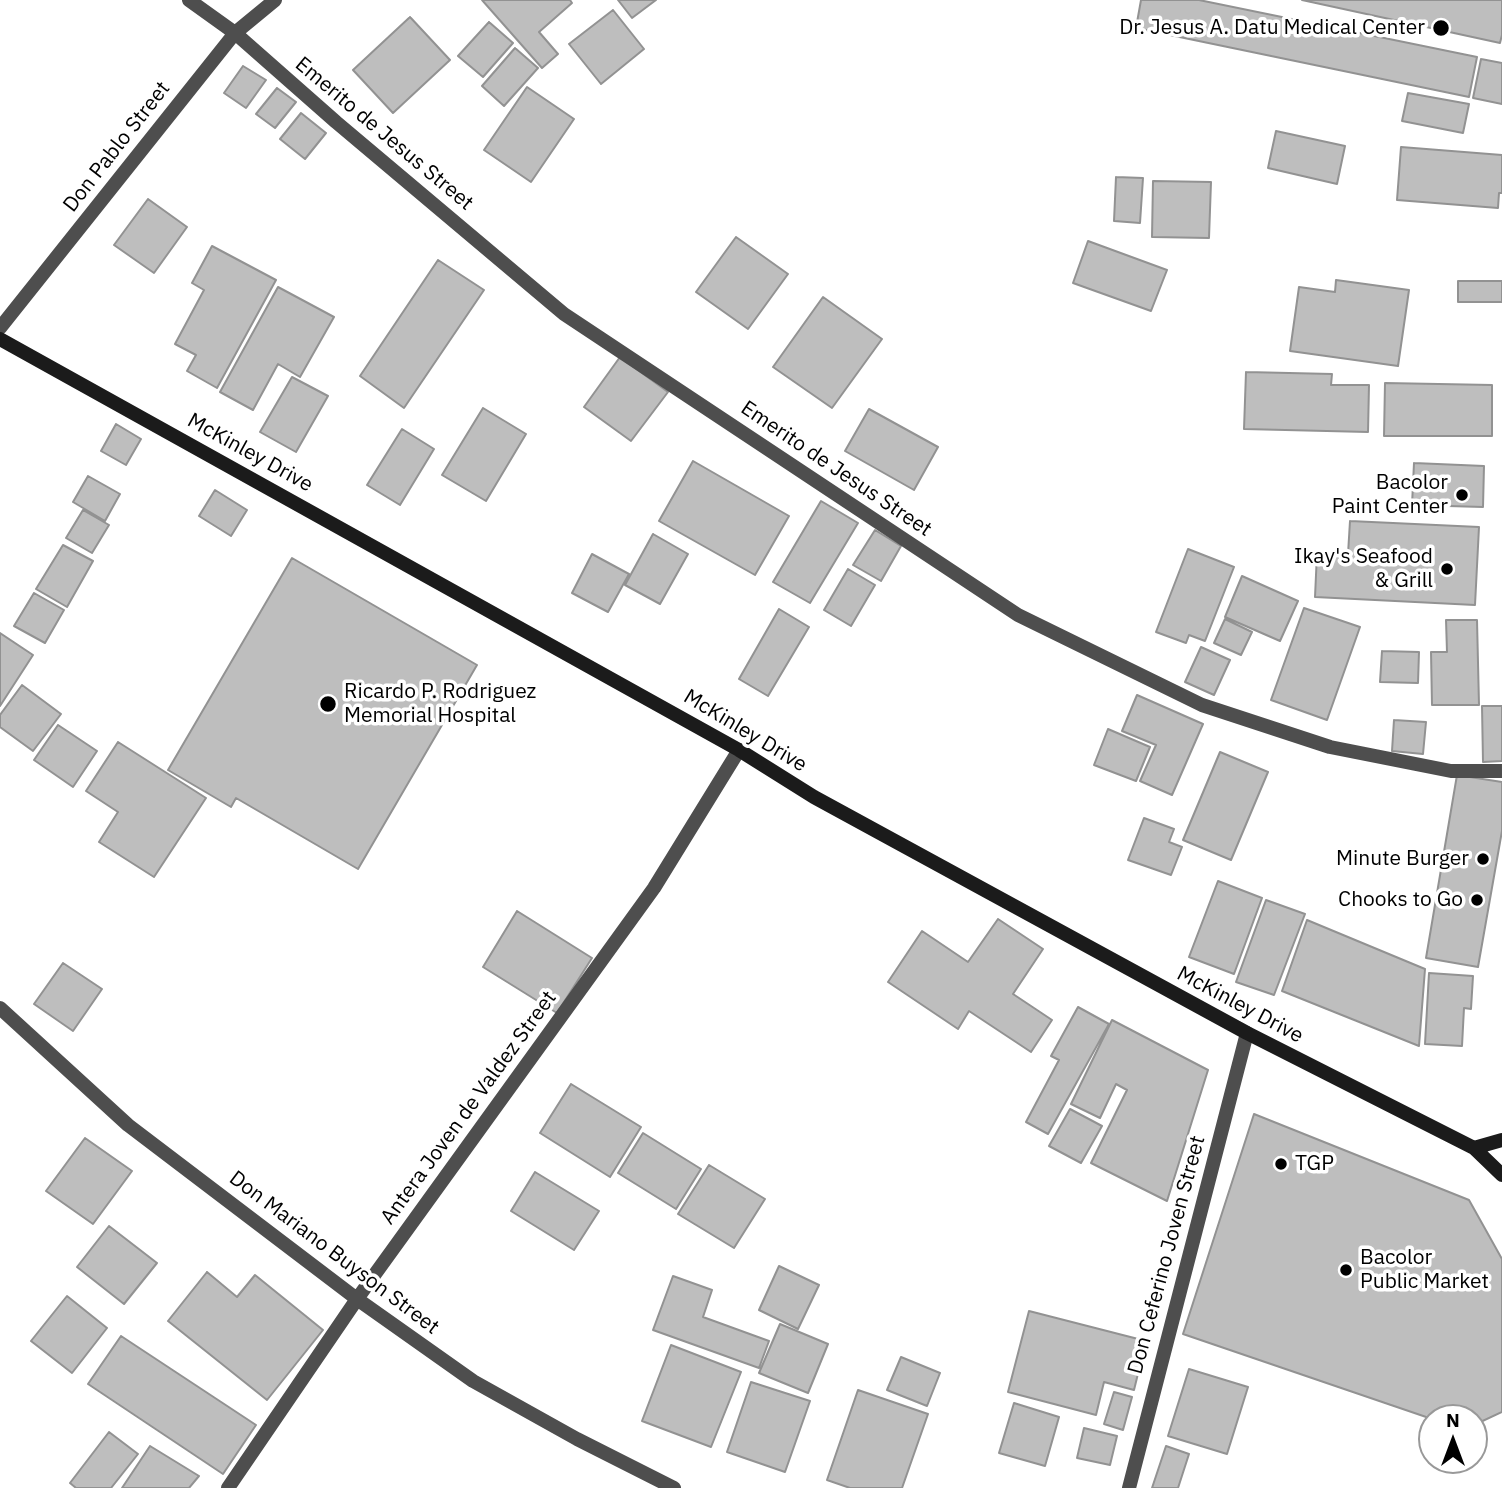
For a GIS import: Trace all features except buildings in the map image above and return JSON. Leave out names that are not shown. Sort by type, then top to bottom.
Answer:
[{"type":"main road","name":"McKinley Drive","points":[[0,339],[739,750],[814,797],[1247,1033],[1474,1148],[1502,1175]]},
{"type":"main road","points":[[1474,1148],[1502,1140]]},
{"type":"street","name":"Emerito de Jesus Street","points":[[189,0],[235,33],[564,314],[1018,615],[1202,705],[1330,747],[1451,771],[1502,771]]},
{"type":"street","name":"Don Pablo Street","points":[[0,328],[235,33],[275,0]]},
{"type":"street","name":"Antera Joven de Valdez Street","points":[[228,1488],[357,1299],[654,888],[739,750]]},
{"type":"street","name":"Don Mariano Buyson Street","points":[[0,1008],[128,1125],[357,1299],[472,1381],[577,1439],[674,1488]]},
{"type":"street","name":"Don Ceferino Joven Street","points":[[1129,1488],[1247,1033]]},
{"type":"place","name":"Dr. Jesus A. Datu Medical Center","points":[[1441,28]]},
{"type":"place","name":"Bacolor Paint Center","points":[[1462,495]]},
{"type":"place","name":"Ikay's Seafood & Grill","points":[[1447,569]]},
{"type":"place","name":"Ricardo P. Rodriguez Memorial Hospital","points":[[328,704]]},
{"type":"place","name":"Minute Burger","points":[[1483,859]]},
{"type":"place","name":"Chooks to Go","points":[[1477,900]]},
{"type":"place","name":"TGP","points":[[1281,1164]]},
{"type":"place","name":"Bacolor Public Market","points":[[1346,1270]]}]
